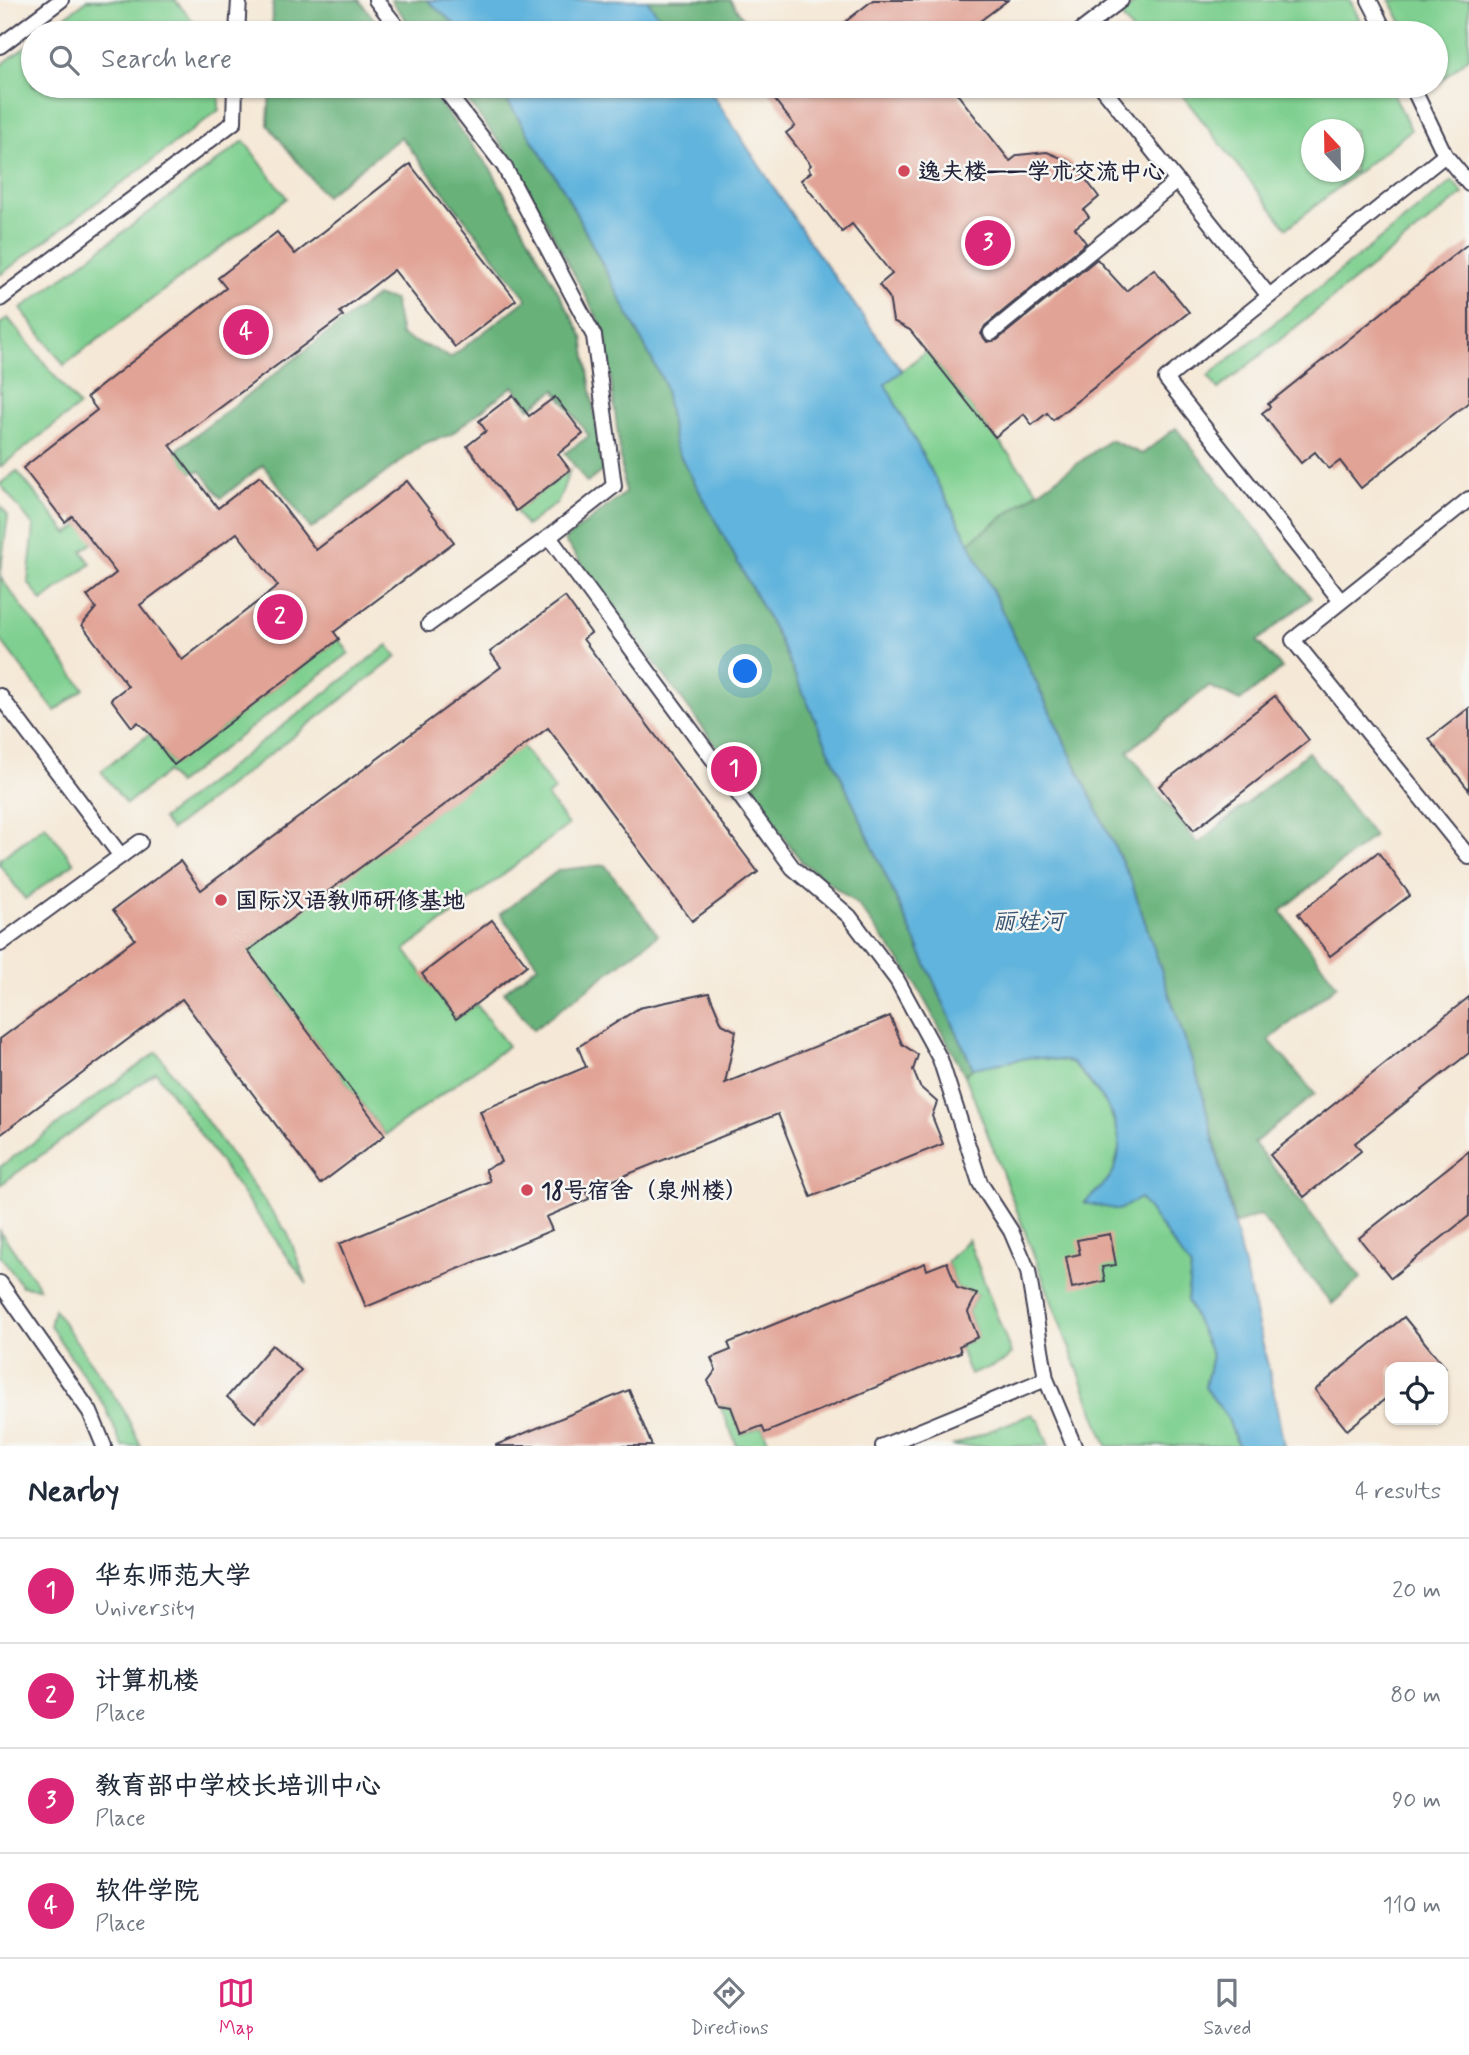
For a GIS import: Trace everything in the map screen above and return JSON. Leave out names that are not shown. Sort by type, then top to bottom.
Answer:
[{"type":"lane","points":[[33,21],[61,0]]},
{"type":"lane","points":[[238,21],[239,0]]},
{"type":"lane","points":[[376,0],[393,21]]},
{"type":"lane","points":[[1094,21],[1121,0]]},
{"type":"lane","points":[[1369,0],[1380,21]]},
{"type":"lane","points":[[0,46],[21,30]]},
{"type":"lane","points":[[0,299],[234,122],[235,98]]},
{"type":"lane","points":[[429,624],[614,486],[594,336],[504,166],[451,98]]},
{"type":"lane","points":[[1111,98],[1269,296]]},
{"type":"lane","points":[[1418,98],[1446,155],[1469,184]]},
{"type":"lane","points":[[1340,600],[1166,379],[1446,155]]},
{"type":"lane","points":[[991,333],[1177,181]]},
{"type":"lane","points":[[1468,501],[1293,640],[1469,857]]},
{"type":"lane","points":[[549,537],[793,868],[849,916],[897,980],[940,1059],[980,1183],[1011,1231],[1028,1271],[1046,1379],[1074,1446]]},
{"type":"lane","points":[[0,696],[121,856]]},
{"type":"lane","points":[[0,944],[140,842]]},
{"type":"lane","points":[[0,1283],[90,1412],[104,1446]]},
{"type":"lane","points":[[883,1446],[1046,1379]]},
{"type":"green space","points":[[87,0],[175,0],[193,21],[59,21]]},
{"type":"green space","points":[[273,0],[359,0],[376,21],[272,21]]},
{"type":"green space","points":[[391,0],[427,0],[451,21],[407,21]]},
{"type":"green space","points":[[647,0],[730,0],[745,21],[662,21]]},
{"type":"green space","points":[[1139,0],[1350,0],[1360,21],[1125,21],[1120,15]]},
{"type":"green space","points":[[1390,0],[1469,0],[1469,57],[1448,75],[1448,21],[1401,21]]},
{"type":"green space","points":[[21,50],[21,98],[219,98],[219,110],[0,275],[0,66]]},
{"type":"green space","points":[[269,98],[435,98],[492,171],[583,337],[603,470],[587,483],[565,453],[589,436],[555,390],[530,408],[513,386],[450,435],[425,443],[311,529],[263,465],[221,498],[201,471],[184,473],[170,455],[376,296],[394,300],[401,335],[450,358],[527,299],[401,137],[325,196],[268,125]]},
{"type":"green space","points":[[465,98],[506,98],[564,190],[664,383],[675,446],[776,633],[973,1068],[965,1075],[912,977],[858,905],[802,862],[564,540],[625,493],[605,332],[513,160]]},
{"type":"green space","points":[[1184,98],[1396,98],[1411,130],[1364,167],[1364,119],[1301,119],[1301,182],[1345,182],[1287,228]]},
{"type":"green space","points":[[244,141],[287,198],[64,365],[21,309]]},
{"type":"green space","points":[[1453,181],[1463,194],[1218,389],[1208,376]]},
{"type":"green space","points":[[8,318],[79,406],[0,467],[0,324]]},
{"type":"green space","points":[[927,351],[1038,491],[969,542],[884,384]]},
{"type":"green space","points":[[1176,428],[1311,598],[1257,641],[1282,668],[1240,701],[1209,686],[1128,751],[1198,844],[1308,752],[1374,836],[1281,911],[1337,985],[1269,1040],[1315,1094],[1254,1143],[1361,1278],[1332,1304],[1260,1215],[1235,1224],[1201,1088],[1131,881],[969,542],[1110,440],[1142,454]]},
{"type":"green space","points":[[170,455],[184,473],[82,551],[91,564],[42,601],[28,582],[34,527],[0,484],[17,471],[68,534]]},
{"type":"green space","points":[[570,470],[558,502],[526,526],[516,511]]},
{"type":"green space","points":[[0,505],[8,515],[0,577]]},
{"type":"green space","points":[[0,577],[84,689],[55,711],[0,639]]},
{"type":"green space","points":[[339,639],[349,653],[177,784],[167,772],[126,804],[101,771],[150,734],[174,764]]},
{"type":"green space","points":[[388,645],[397,657],[171,830],[162,819]]},
{"type":"green space","points":[[522,746],[555,790],[547,796],[568,825],[405,950],[456,1019],[476,1004],[508,1046],[385,1135],[270,981],[242,955]]},
{"type":"green space","points":[[45,825],[74,863],[25,899],[0,865],[0,859]]},
{"type":"green space","points":[[605,865],[658,935],[533,1030],[504,992],[538,965],[500,914],[559,870]]},
{"type":"green space","points":[[157,1052],[288,1234],[307,1284],[156,1072],[0,1185],[0,1167]]},
{"type":"green space","points":[[1032,1057],[1072,1062],[1107,1103],[1121,1141],[1113,1174],[1140,1198],[1191,1268],[1187,1300],[1212,1355],[1205,1387],[1228,1419],[1238,1446],[1107,1446],[965,1075],[973,1068]]},
{"type":"green space","points":[[0,1231],[40,1288],[22,1286],[0,1255]]},
{"type":"green space","points":[[968,1239],[1011,1353],[1005,1361],[970,1375],[959,1346],[978,1337],[968,1312],[977,1294],[957,1288],[947,1262]]},
{"type":"green space","points":[[54,1309],[123,1409],[141,1446],[122,1446],[106,1408],[50,1326]]},
{"type":"green space","points":[[720,1406],[731,1407],[742,1434],[762,1426],[770,1446],[737,1446]]},
{"type":"green space","points":[[1032,1414],[1039,1421],[1049,1446],[952,1446]]},
{"type":"water","points":[[427,0],[647,0],[662,21],[451,21]]},
{"type":"water","name":"丽娃河","points":[[506,98],[715,98],[809,241],[902,371],[885,384],[969,542],[1131,881],[1201,1088],[1272,1383],[1284,1446],[1238,1446],[1228,1419],[1205,1387],[1212,1355],[1187,1300],[1191,1268],[1140,1198],[1119,1210],[1084,1203],[1111,1176],[1118,1156],[1116,1126],[1103,1099],[1093,1086],[1072,1062],[1032,1057],[973,1068],[776,633],[675,446],[664,383],[564,190]]},
{"type":"building","points":[[873,0],[1008,0],[980,21],[846,21]]},
{"type":"building","points":[[773,98],[960,98],[1010,161],[1018,155],[1047,152],[1071,162],[1078,169],[1099,197],[1084,210],[1089,217],[1075,228],[1086,243],[985,326],[981,334],[987,342],[997,340],[1097,259],[1126,291],[1154,269],[1189,312],[1053,420],[1047,413],[1032,425],[1024,414],[995,437],[910,330],[893,321],[889,297],[879,285],[892,274],[852,224],[842,232],[801,180],[811,172],[808,168],[811,165],[786,133],[795,126]]},
{"type":"building","points":[[410,164],[516,300],[455,347],[394,270],[340,312],[343,316],[170,445],[218,508],[260,476],[316,550],[407,481],[454,542],[334,632],[339,639],[174,765],[138,722],[132,727],[111,699],[128,686],[82,625],[96,608],[87,596],[116,573],[72,516],[65,522],[23,468],[97,410],[87,397],[226,288],[218,278],[277,232],[295,254]],"holes":[[[237,533],[278,586],[182,660],[140,605]]]},
{"type":"building","points":[[1469,243],[1469,402],[1361,488],[1340,461],[1329,469],[1315,452],[1301,463],[1262,413],[1270,407],[1268,404]]},
{"type":"building","points":[[513,395],[529,416],[555,397],[583,434],[558,454],[570,470],[516,511],[467,446],[486,431],[479,421]]},
{"type":"building","name":"国际汉语教师研修基地","points":[[565,597],[591,633],[583,639],[758,872],[692,921],[548,728],[248,951],[385,1135],[320,1184],[182,999],[0,1135],[0,1039],[135,939],[113,910],[180,861],[201,890],[501,667],[490,652]]},
{"type":"building","points":[[1275,696],[1309,740],[1194,830],[1159,786]]},
{"type":"building","points":[[1469,708],[1469,790],[1429,739]]},
{"type":"building","points":[[1378,852],[1410,895],[1330,956],[1298,914]]},
{"type":"building","points":[[492,920],[527,965],[456,1019],[422,974]]},
{"type":"building","points":[[709,993],[722,1024],[736,1031],[725,1083],[890,1016],[902,1044],[918,1055],[913,1070],[920,1087],[937,1102],[932,1116],[943,1144],[811,1197],[778,1114],[586,1191],[589,1199],[546,1217],[552,1230],[366,1307],[339,1244],[490,1181],[485,1169],[501,1162],[480,1111],[586,1067],[578,1047],[639,1008]]},
{"type":"building","points":[[1469,997],[1469,1053],[1355,1143],[1361,1151],[1304,1197],[1270,1155]]},
{"type":"building","points":[[1469,1151],[1469,1216],[1391,1278],[1359,1238]]},
{"type":"building","points":[[1110,1234],[1116,1265],[1102,1267],[1105,1281],[1072,1288],[1066,1257],[1080,1254],[1077,1240]]},
{"type":"building","points":[[947,1262],[957,1288],[977,1294],[968,1312],[978,1337],[959,1346],[961,1352],[765,1433],[762,1426],[741,1434],[731,1407],[718,1405],[708,1381],[716,1370],[711,1358],[731,1350],[728,1343],[925,1263],[927,1270]]},
{"type":"building","points":[[1404,1317],[1441,1362],[1385,1362],[1385,1399],[1347,1430],[1315,1390]]},
{"type":"building","points":[[272,1345],[301,1370],[255,1422],[227,1397]]},
{"type":"building","points":[[629,1390],[652,1446],[496,1446],[496,1445]]},
{"type":"place","name":"逸夫楼——学术交流中心","points":[[904,171]]},
{"type":"place","name":"教育部中学校长培训中心","points":[[988,243]]},
{"type":"place","name":"软件学院","points":[[246,332]]},
{"type":"place","name":"计算机楼","points":[[280,617]]},
{"type":"place","name":"华东师范大学","points":[[734,769]]},
{"type":"place","name":"国际汉语教师研修基地","points":[[221,900]]},
{"type":"place","name":"18号宿舍（泉州楼）","points":[[527,1190]]}]
